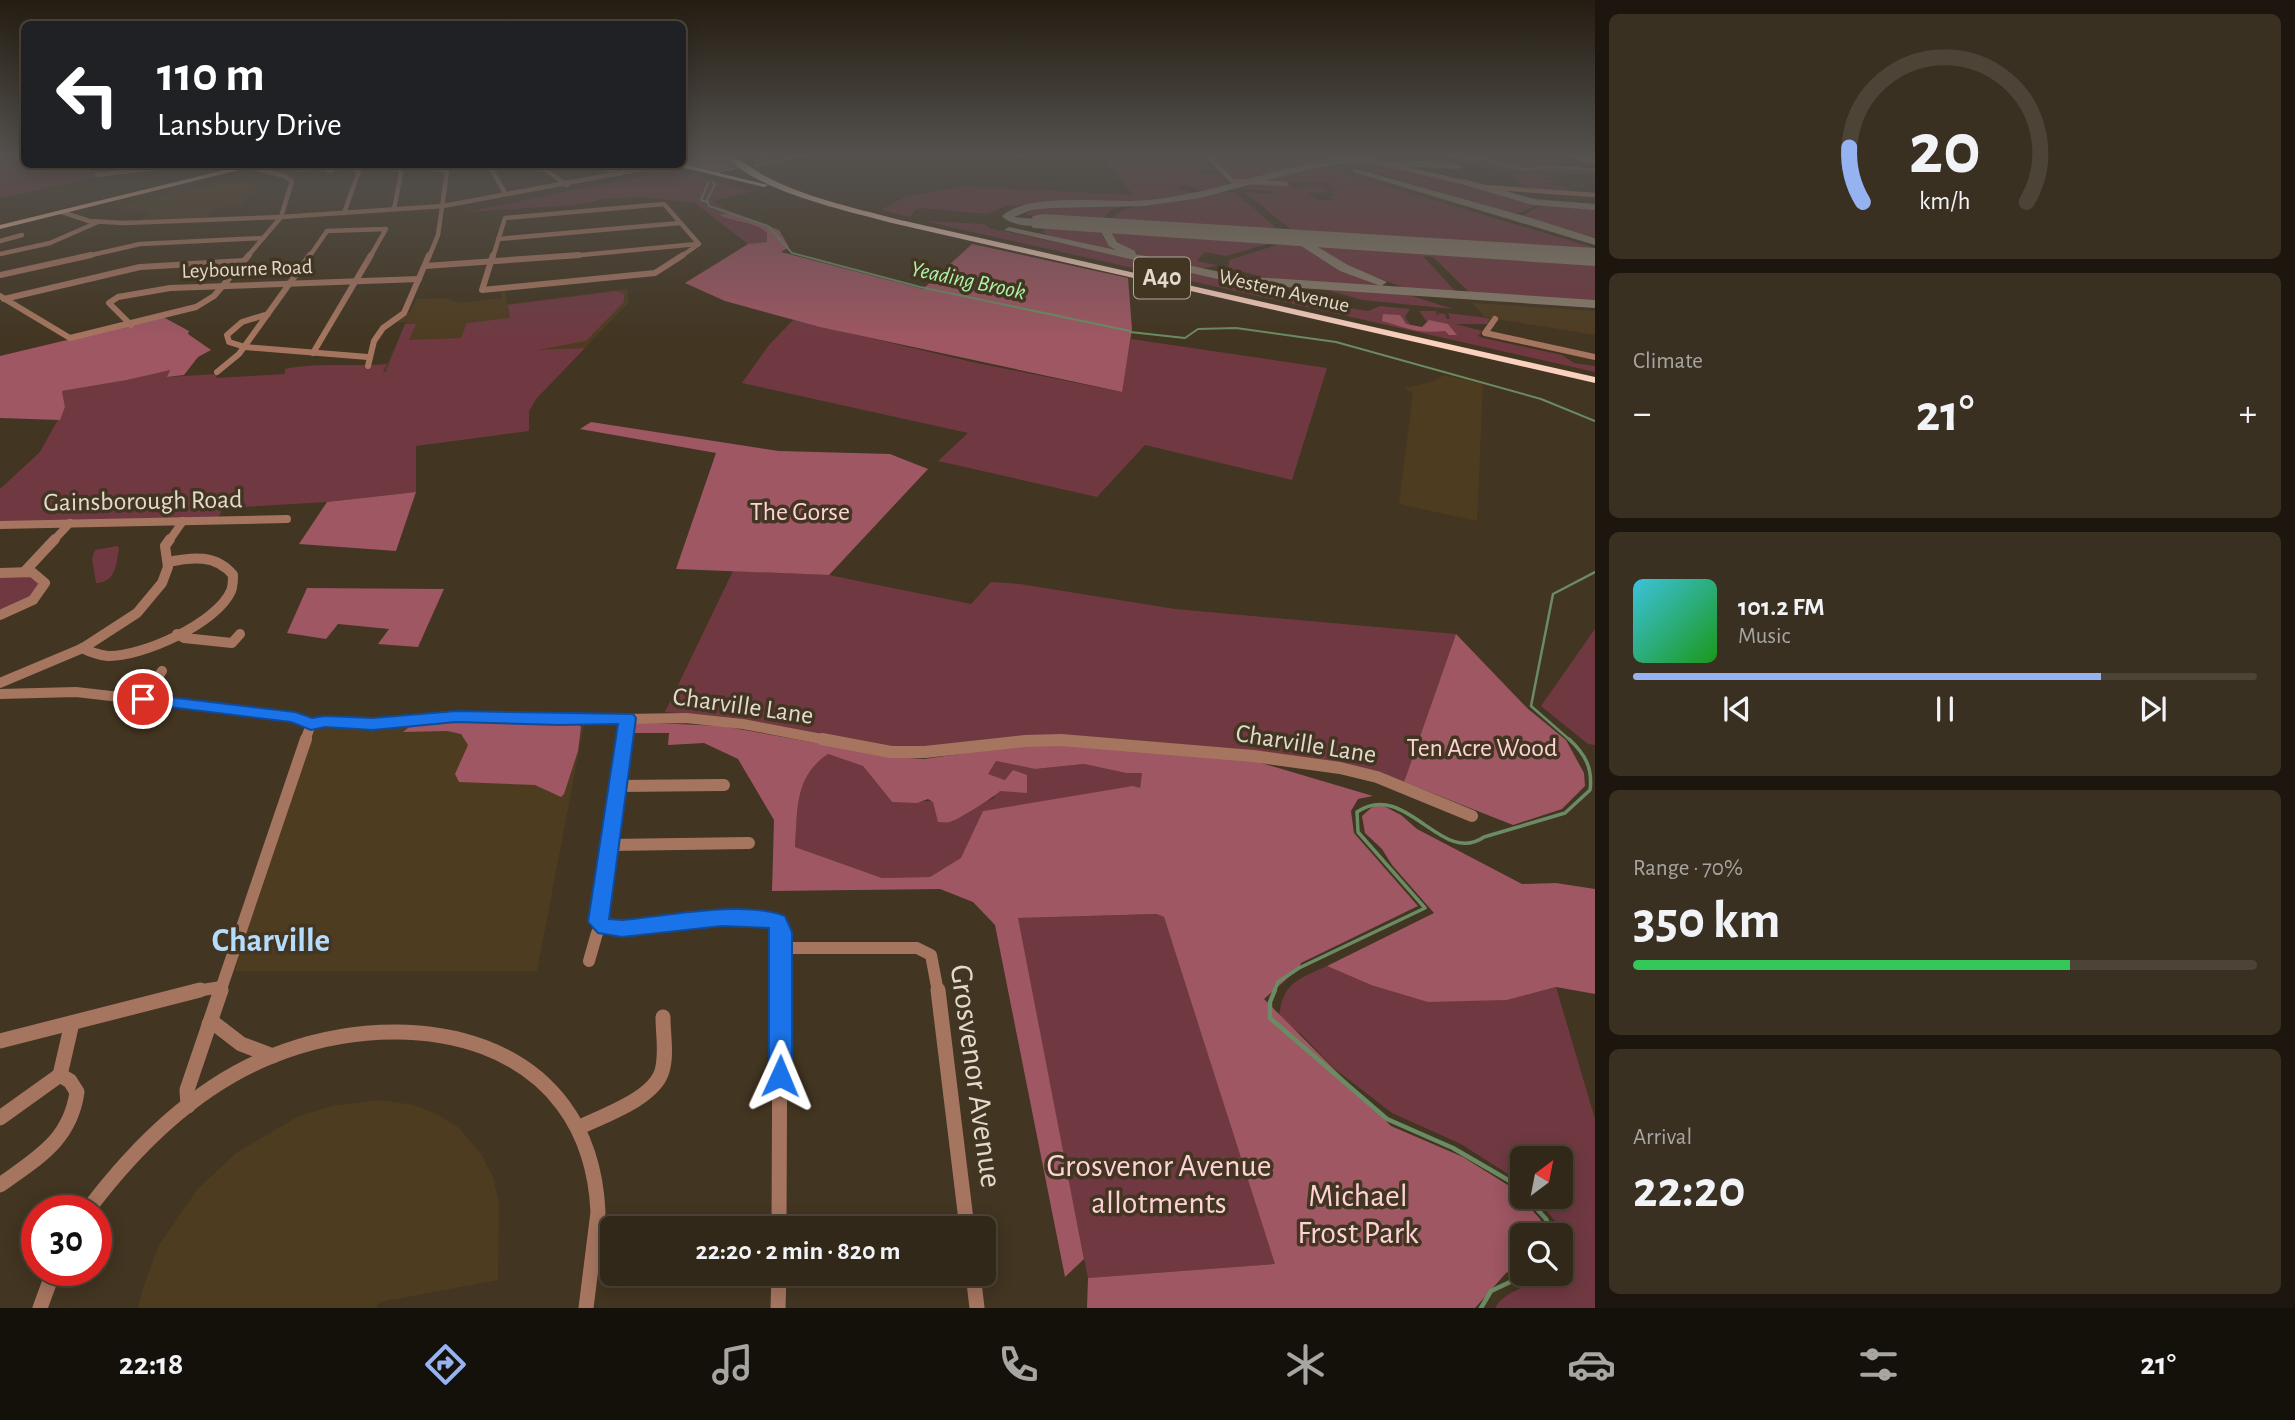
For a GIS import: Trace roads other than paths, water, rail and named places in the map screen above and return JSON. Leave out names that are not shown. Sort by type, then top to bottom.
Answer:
[{"type":"highway","name":"Western Avenue","points":[[884,217],[1595,377]]},
{"type":"highway","name":"Western Avenue","points":[[899,217],[1595,377]]},
{"type":"main road","points":[[0,227],[41,217]]},
{"type":"street","points":[[80,217],[98,222],[280,217]]},
{"type":"street","points":[[2,298],[70,338],[196,307],[214,296],[281,217]]},
{"type":"street","points":[[368,366],[368,357],[386,321],[404,313],[438,235],[441,217]]},
{"type":"street","points":[[516,217],[505,218],[482,290],[655,273],[699,244]]},
{"type":"street","points":[[675,217],[699,244]]},
{"type":"street","points":[[0,254],[50,243],[98,222]]},
{"type":"street","points":[[499,239],[680,223]]},
{"type":"street","points":[[217,372],[245,347],[327,231],[386,229],[313,353]]},
{"type":"street","points":[[0,241],[22,235]]},
{"type":"street","points":[[0,275],[140,244],[263,238]]},
{"type":"street","points":[[425,266],[490,263],[699,244]]},
{"type":"street","points":[[2,298],[140,267],[244,261]]},
{"type":"street","name":"Leybourne Road","points":[[131,325],[110,303],[118,296],[170,288],[223,285],[419,279]]},
{"type":"street","points":[[268,314],[242,322],[229,331],[229,342],[245,347],[368,357]]},
{"type":"street","points":[[1495,319],[1485,333],[1595,357]]},
{"type":"street","name":"Gainsborough Road","points":[[0,525],[287,519]]},
{"type":"street","points":[[0,683],[82,648],[118,627],[145,604],[164,580],[168,562],[165,546],[183,521]]},
{"type":"street","points":[[24,571],[70,523]]},
{"type":"street","points":[[82,648],[97,654],[120,655],[204,621],[222,608],[232,594],[235,580],[225,565],[214,560],[191,558],[168,562]]},
{"type":"street","points":[[0,573],[24,571],[41,576],[45,583],[43,590],[28,603],[0,615]]},
{"type":"street","points":[[177,634],[184,638],[233,643],[240,634]]},
{"type":"street","points":[[143,699],[162,671]]},
{"type":"street","name":"Charville Lane","points":[[0,694],[65,692],[143,699],[295,717],[311,724],[373,724],[456,716],[559,720],[687,718],[724,721],[891,752],[925,752],[1061,740],[1253,755],[1340,768],[1377,777],[1472,816]]},
{"type":"street","points":[[627,718],[598,922],[602,926],[622,928],[697,920],[769,919],[780,925],[779,1216]]},
{"type":"street","points":[[188,1107],[187,1090],[311,724]]},
{"type":"street","points":[[617,786],[724,785]]},
{"type":"street","points":[[610,845],[749,843]]},
{"type":"street","points":[[589,961],[597,933],[602,926]]},
{"type":"street","name":"Grosvenor Avenue","points":[[781,948],[917,948],[931,955],[935,968],[966,1216]]},
{"type":"street","points":[[0,1041],[185,993],[221,987]]},
{"type":"street","points":[[578,1128],[654,1086],[662,1069],[663,1017]]},
{"type":"street","points":[[0,1118],[60,1075],[72,1023]]},
{"type":"street","points":[[209,1024],[215,1024],[242,1044],[273,1056]]},
{"type":"street","points":[[100,1195],[129,1158],[188,1107],[242,1071],[273,1056],[357,1032],[402,1029],[447,1033],[492,1047],[526,1068],[559,1101],[578,1128],[588,1156],[597,1200],[597,1233],[586,1308]]},
{"type":"street","points":[[0,1185],[59,1140],[71,1125],[77,1092],[70,1081],[60,1075]]},
{"type":"street","points":[[40,1308],[48,1286]]},
{"type":"street","points":[[778,1308],[779,1286]]},
{"type":"street","points":[[974,1286],[977,1308]]},
{"type":"waterway","name":"Yeading Brook","points":[[742,217],[768,226],[792,253],[920,287],[1130,331]]},
{"type":"waterway","name":"Yeading Brook","points":[[1130,332],[1185,338],[1198,329],[1236,328],[1336,342],[1541,399],[1595,421]]},
{"type":"waterway","name":"Yeading Brook","points":[[1570,740],[1531,706],[1553,594],[1595,572]]},
{"type":"waterway","name":"Yeading Brook","points":[[1274,992],[1278,982],[1299,968],[1425,908],[1358,832],[1357,812],[1375,805],[1391,806],[1407,813],[1438,834],[1453,841],[1468,843],[1565,813],[1590,790],[1591,782],[1587,762],[1570,740]]},
{"type":"waterway","name":"Yeading Brook","points":[[1275,990],[1270,1002],[1270,1018],[1387,1119],[1453,1148],[1510,1181]]},
{"type":"waterway","name":"Yeading Brook","points":[[1537,1209],[1548,1223]]},
{"type":"waterway","name":"Yeading Brook","points":[[1481,1308],[1491,1291],[1510,1282]]},
{"type":"district","name":"Charville","points":[[271,941]]},
{"type":"park label","name":"The Gorse","points":[[800,512]]},
{"type":"park label","name":"Ten Acre Wood","points":[[1482,748]]},
{"type":"park label","name":"Grosvenor Avenue allotments","points":[[1159,1184]]},
{"type":"park label","name":"Michael Frost Park","points":[[1358,1214]]}]
